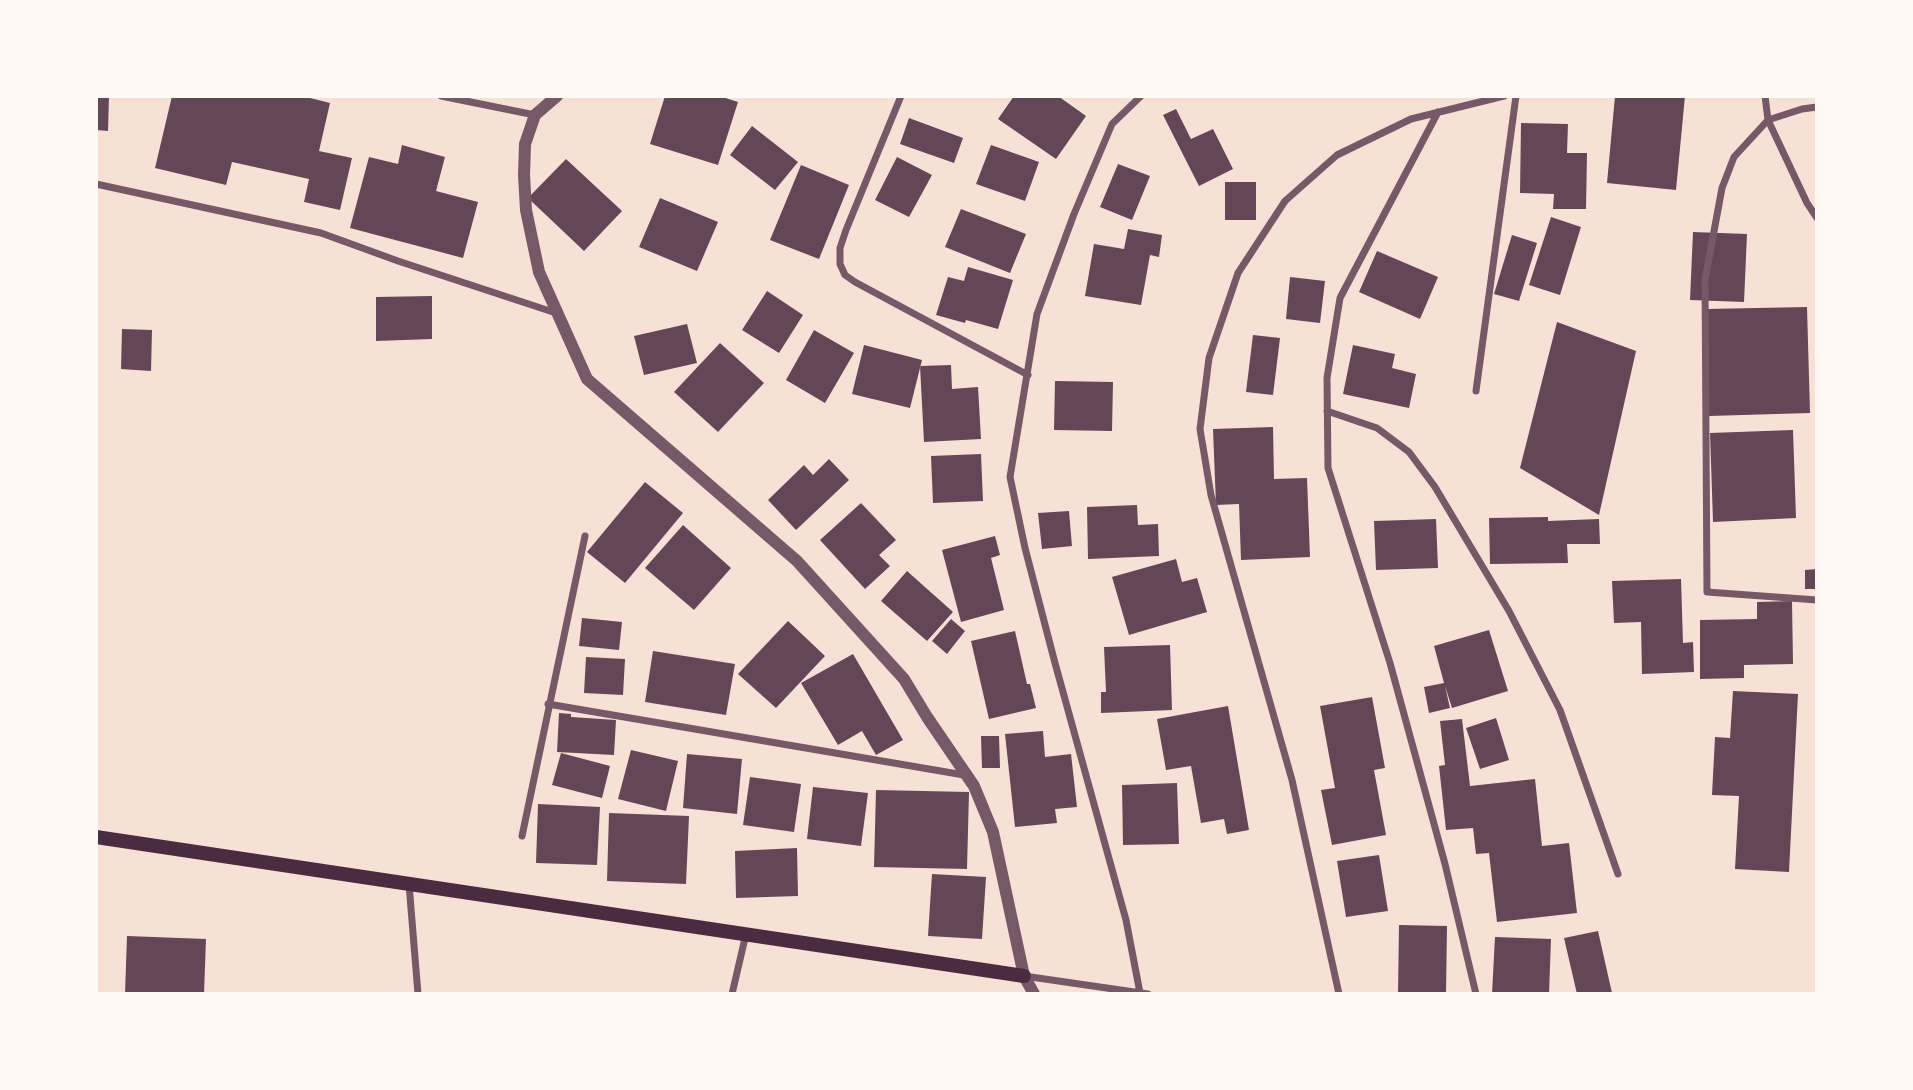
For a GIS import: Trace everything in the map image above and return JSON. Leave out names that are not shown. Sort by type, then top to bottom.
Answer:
[{"type":"main road","points":[[96,837],[1024,976]]},
{"type":"street","points":[[441,96],[535,114]]},
{"type":"street","points":[[557,96],[535,114],[525,144],[526,210],[539,272],[587,379],[797,561],[904,679],[964,775],[974,786],[993,832],[1024,976],[1034,994]]},
{"type":"street","points":[[901,96],[840,248],[840,264],[845,275],[1028,375]]},
{"type":"street","points":[[1140,993],[1126,920],[1055,663],[1025,548],[1010,477],[1037,314],[1074,214],[1112,124],[1141,96]]},
{"type":"street","points":[[1339,994],[1292,780],[1211,495],[1200,429],[1209,358],[1238,274],[1285,201],[1337,155],[1411,119],[1504,96]]},
{"type":"street","points":[[1476,391],[1516,96]]},
{"type":"street","points":[[1765,96],[1768,120],[1807,203],[1817,218]]},
{"type":"street","points":[[1817,107],[1768,120],[1734,157],[1722,188],[1705,280],[1707,592],[1817,600]]},
{"type":"street","points":[[1438,112],[1339,298],[1327,378],[1328,468],[1391,663],[1445,864],[1476,994]]},
{"type":"street","points":[[96,184],[321,233],[556,313]]},
{"type":"street","points":[[1327,411],[1377,428],[1409,452],[1435,487],[1509,611],[1560,710],[1618,874]]},
{"type":"street","points":[[522,836],[585,536]]},
{"type":"street","points":[[548,704],[964,775]]},
{"type":"street","points":[[409,884],[418,994]]},
{"type":"street","points":[[732,994],[746,934]]},
{"type":"street","points":[[1024,976],[1148,994]]},
{"type":"building","points":[[96,96],[109,96],[108,131],[96,130]]},
{"type":"building","points":[[172,96],[302,96],[330,103],[319,151],[352,158],[340,210],[304,202],[309,179],[232,162],[226,185],[155,168]]},
{"type":"building","points":[[665,96],[719,96],[738,102],[718,165],[650,144]]},
{"type":"building","points":[[1014,96],[1058,96],[1086,116],[1056,159],[998,119]]},
{"type":"building","points":[[1615,96],[1685,96],[1676,190],[1607,183]]},
{"type":"building","points":[[1176,109],[1191,139],[1213,129],[1233,169],[1199,186],[1163,115]]},
{"type":"building","points":[[909,118],[963,138],[954,163],[900,144]]},
{"type":"building","points":[[1521,123],[1568,124],[1567,153],[1587,153],[1586,209],[1553,209],[1554,194],[1520,193]]},
{"type":"building","points":[[752,126],[798,162],[775,190],[730,155]]},
{"type":"building","points":[[402,145],[445,157],[436,191],[478,202],[463,258],[350,228],[369,157],[398,164]]},
{"type":"building","points":[[991,145],[1039,162],[1025,201],[976,184]]},
{"type":"building","points":[[897,157],[932,175],[909,217],[875,200]]},
{"type":"building","points":[[566,159],[622,211],[584,251],[528,198]]},
{"type":"building","points":[[1118,164],[1150,176],[1132,220],[1100,207]]},
{"type":"building","points":[[801,165],[849,185],[819,259],[770,240]]},
{"type":"building","points":[[1225,182],[1256,182],[1256,220],[1225,220]]},
{"type":"building","points":[[660,198],[718,222],[697,271],[639,247]]},
{"type":"building","points":[[961,209],[1026,234],[1010,273],[945,247]]},
{"type":"building","points":[[1551,217],[1581,227],[1560,295],[1529,285]]},
{"type":"building","points":[[1128,229],[1162,235],[1159,257],[1150,255],[1141,305],[1085,296],[1094,244],[1124,249]]},
{"type":"building","points":[[1693,232],[1747,234],[1744,302],[1690,300]]},
{"type":"building","points":[[1512,235],[1537,243],[1519,301],[1494,294]]},
{"type":"building","points":[[1377,251],[1438,277],[1420,319],[1359,292]]},
{"type":"building","points":[[968,267],[1013,280],[998,329],[936,315],[948,277],[964,281]]},
{"type":"building","points":[[1290,277],[1325,281],[1320,323],[1286,319]]},
{"type":"building","points":[[767,291],[803,315],[779,353],[742,330]]},
{"type":"building","points":[[432,296],[432,339],[376,341],[376,297]]},
{"type":"building","points":[[1807,307],[1810,413],[1709,416],[1706,309]]},
{"type":"building","points":[[1557,322],[1636,351],[1599,515],[1520,468]]},
{"type":"building","points":[[687,324],[697,363],[644,375],[634,336]]},
{"type":"building","points":[[122,329],[152,330],[151,371],[121,369]]},
{"type":"building","points":[[814,330],[854,353],[825,403],[786,380]]},
{"type":"building","points":[[1253,335],[1280,338],[1273,395],[1246,392]]},
{"type":"building","points":[[720,343],[764,383],[718,432],[674,392]]},
{"type":"building","points":[[864,345],[922,360],[910,408],[852,394]]},
{"type":"building","points":[[1353,345],[1395,354],[1392,368],[1416,374],[1409,408],[1343,394]]},
{"type":"building","points":[[951,365],[952,389],[978,387],[981,439],[924,442],[920,366]]},
{"type":"building","points":[[1055,381],[1113,382],[1112,431],[1054,430]]},
{"type":"building","points":[[1273,427],[1274,479],[1307,478],[1310,557],[1241,560],[1239,504],[1216,505],[1213,429]]},
{"type":"building","points":[[1793,430],[1796,518],[1713,522],[1710,433]]},
{"type":"building","points":[[981,454],[983,501],[933,503],[931,456]]},
{"type":"building","points":[[829,459],[849,480],[796,530],[768,500],[804,465],[813,475]]},
{"type":"building","points":[[645,482],[683,513],[625,583],[587,552]]},
{"type":"building","points":[[861,503],[896,540],[879,555],[890,566],[865,589],[820,540]]},
{"type":"building","points":[[1137,505],[1138,525],[1158,524],[1159,556],[1088,559],[1087,507]]},
{"type":"building","points":[[1069,511],[1072,546],[1042,549],[1038,513]]},
{"type":"building","points":[[1548,517],[1548,521],[1599,519],[1600,544],[1567,544],[1568,563],[1490,564],[1489,518]]},
{"type":"building","points":[[1436,519],[1438,568],[1376,570],[1374,521]]},
{"type":"building","points":[[683,525],[731,568],[694,610],[645,568]]},
{"type":"building","points":[[995,536],[1000,555],[991,558],[1004,610],[961,622],[942,550]]},
{"type":"building","points":[[1176,559],[1182,582],[1197,578],[1207,612],[1129,635],[1112,577]]},
{"type":"building","points":[[1817,569],[1817,589],[1805,589],[1805,570]]},
{"type":"building","points":[[907,571],[953,612],[927,641],[881,601]]},
{"type":"building","points":[[1681,579],[1683,643],[1693,642],[1694,672],[1642,674],[1641,622],[1614,623],[1612,581]]},
{"type":"building","points":[[1792,601],[1793,664],[1744,665],[1744,678],[1700,679],[1700,620],[1757,619],[1757,602]]},
{"type":"building","points":[[582,618],[622,622],[619,650],[579,646]]},
{"type":"building","points":[[951,619],[965,631],[947,654],[932,641]]},
{"type":"building","points":[[788,621],[825,656],[776,708],[738,674]]},
{"type":"building","points":[[1489,630],[1508,691],[1452,708],[1445,686],[1450,708],[1429,713],[1424,687],[1444,683],[1434,646]]},
{"type":"building","points":[[1015,631],[1027,684],[1030,684],[1036,708],[989,719],[971,641]]},
{"type":"building","points":[[1170,645],[1172,710],[1101,713],[1101,692],[1106,692],[1104,647]]},
{"type":"building","points":[[653,651],[735,664],[726,715],[645,702]]},
{"type":"building","points":[[853,654],[903,740],[876,755],[862,731],[838,745],[801,683]]},
{"type":"building","points":[[586,657],[625,659],[623,695],[584,693]]},
{"type":"building","points":[[1733,691],[1798,694],[1789,872],[1735,869],[1739,796],[1712,795],[1715,737],[1730,738]]},
{"type":"building","points":[[1372,697],[1385,768],[1374,770],[1386,835],[1332,845],[1321,790],[1335,788],[1320,706]]},
{"type":"building","points":[[1228,706],[1249,830],[1227,834],[1224,819],[1201,823],[1191,766],[1166,770],[1157,719]]},
{"type":"building","points":[[559,713],[571,714],[571,717],[616,720],[614,755],[557,752]]},
{"type":"building","points":[[1496,718],[1509,760],[1480,769],[1466,728]]},
{"type":"building","points":[[1462,719],[1470,786],[1535,779],[1542,846],[1569,843],[1577,913],[1497,922],[1489,853],[1476,854],[1473,828],[1446,830],[1439,766],[1445,765],[1440,721]]},
{"type":"building","points":[[1043,731],[1045,757],[1071,754],[1077,807],[1055,809],[1057,823],[1015,827],[1005,734]]},
{"type":"building","points":[[981,736],[999,736],[1000,768],[982,768]]},
{"type":"building","points":[[631,750],[678,761],[666,811],[618,799]]},
{"type":"building","points":[[561,753],[610,766],[602,798],[552,785]]},
{"type":"building","points":[[687,754],[742,759],[737,814],[683,808]]},
{"type":"building","points":[[750,777],[801,784],[794,832],[743,825]]},
{"type":"building","points":[[1177,783],[1179,844],[1123,845],[1122,785]]},
{"type":"building","points":[[813,787],[868,793],[861,846],[807,839]]},
{"type":"building","points":[[876,790],[969,792],[967,869],[874,867]]},
{"type":"building","points":[[538,804],[600,807],[597,865],[536,863]]},
{"type":"building","points":[[609,813],[689,816],[686,884],[607,881]]},
{"type":"building","points":[[797,848],[798,896],[736,898],[735,851]]},
{"type":"building","points":[[1379,855],[1388,911],[1346,917],[1337,861]]},
{"type":"building","points":[[932,874],[986,877],[982,939],[928,936]]},
{"type":"building","points":[[1399,925],[1447,926],[1446,994],[1398,994]]},
{"type":"building","points":[[1598,931],[1612,993],[1577,994],[1564,938]]},
{"type":"building","points":[[127,936],[206,939],[204,994],[125,994]]},
{"type":"building","points":[[1495,937],[1551,939],[1549,994],[1492,994]]}]
